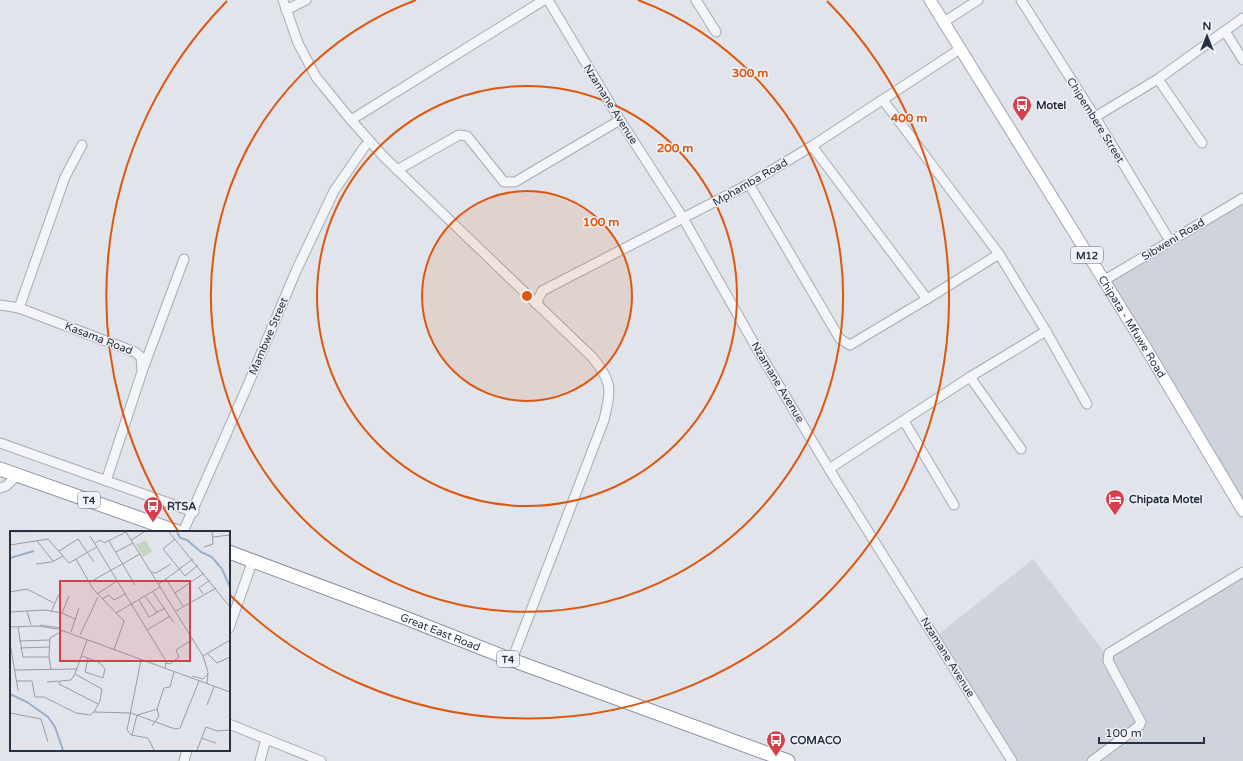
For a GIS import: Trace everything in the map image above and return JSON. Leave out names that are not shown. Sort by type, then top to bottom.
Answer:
[{"type":"highway","name":"T4","points":[[0,469],[175,531]]},
{"type":"highway","name":"Great East Road","points":[[230,552],[780,760]]},
{"type":"main road","name":"Chipata - Mfuwe Road","points":[[930,0],[1103,282],[1144,345],[1243,511]]},
{"type":"street","points":[[283,0],[298,43],[316,77],[351,120],[397,170],[592,357],[604,371],[609,382],[609,398],[604,420],[512,660]]},
{"type":"street","points":[[286,10],[306,0]]},
{"type":"street","points":[[351,120],[544,0]]},
{"type":"street","name":"Nzamane Avenue","points":[[548,0],[620,120],[683,218],[756,347],[830,469],[1012,761]]},
{"type":"street","points":[[696,0],[716,32]]},
{"type":"street","points":[[944,22],[978,0]]},
{"type":"street","name":"Chipembere Street","points":[[1021,0],[1095,117],[1170,241]]},
{"type":"street","points":[[1095,117],[1158,78],[1243,18]]},
{"type":"street","points":[[1225,31],[1243,60]]},
{"type":"street","name":"Mphamba Road","points":[[536,304],[542,291],[749,184],[812,146],[960,48]]},
{"type":"street","points":[[1158,78],[1202,143]]},
{"type":"street","points":[[883,100],[999,254],[1087,404]]},
{"type":"street","points":[[397,170],[459,134],[462,134],[467,136],[504,182],[515,182],[620,120]]},
{"type":"street","points":[[19,308],[65,176],[82,145]]},
{"type":"street","name":"Mambwe Street","points":[[184,531],[194,512],[296,271],[334,191],[365,146]]},
{"type":"street","points":[[812,146],[927,299]]},
{"type":"street","points":[[749,184],[844,342],[850,345],[999,254]]},
{"type":"street","name":"Sibweni Road","points":[[1103,282],[1243,198]]},
{"type":"street","points":[[106,481],[142,372],[184,259]]},
{"type":"street","name":"Kasama Road","points":[[0,305],[19,308],[135,352],[141,357],[142,372]]},
{"type":"street","points":[[830,469],[970,377],[1046,332]]},
{"type":"street","points":[[970,377],[1021,450]]},
{"type":"street","points":[[904,421],[954,505]]},
{"type":"street","points":[[0,443],[194,512]]},
{"type":"street","points":[[0,488],[6,486],[18,475]]},
{"type":"street","points":[[230,625],[253,560]]},
{"type":"street","points":[[1092,761],[1141,722],[1108,661],[1109,653],[1243,572]]},
{"type":"street","points":[[230,724],[321,761]]},
{"type":"street","points":[[260,761],[266,739]]},
{"type":"street","points":[[184,761],[187,751]]},
{"type":"shaded area","points":[[1243,201],[1243,511],[1103,281]]},
{"type":"shaded area","points":[[1033,559],[1108,657],[1243,572],[1243,761],[1011,761],[935,637]]},
{"type":"place","name":"Motel","points":[[1022,122]]},
{"type":"place","name":"Chipata Motel","points":[[1115,516]]},
{"type":"place","name":"RTSA","points":[[153,523]]},
{"type":"place","name":"COMACO","points":[[776,757]]}]
